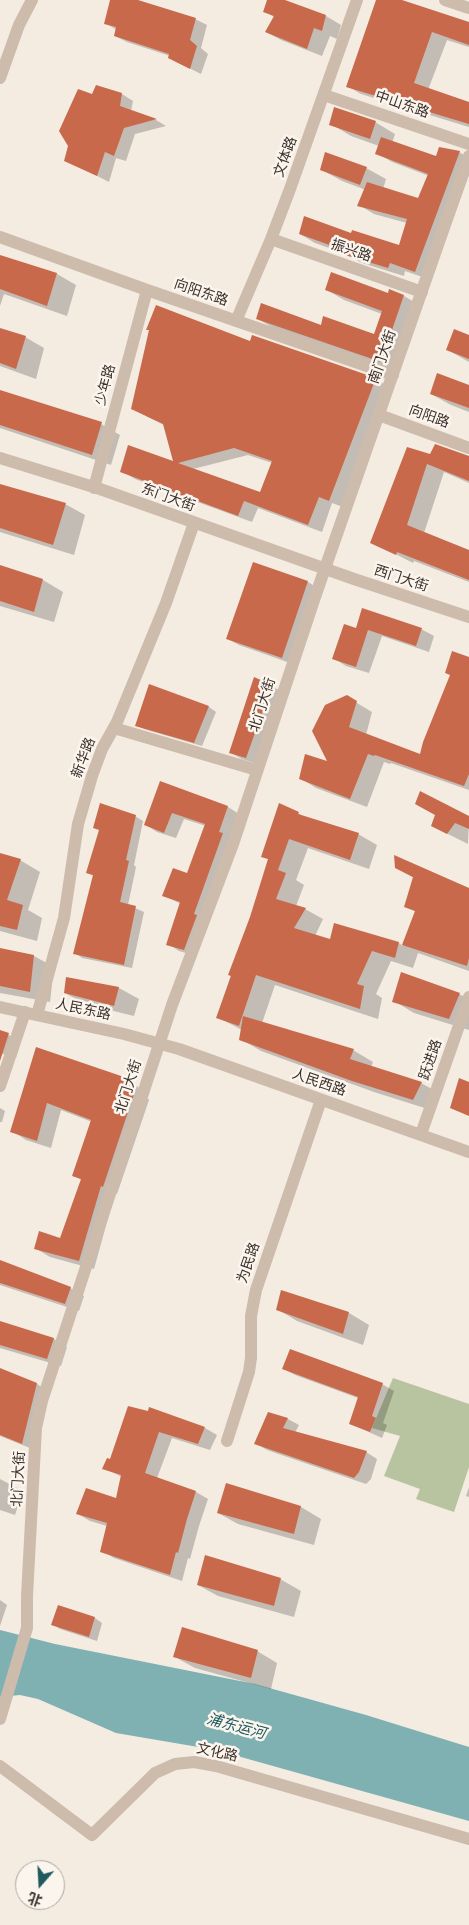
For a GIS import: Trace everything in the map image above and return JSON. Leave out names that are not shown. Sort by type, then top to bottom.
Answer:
[{"type":"street","points":[[0,78],[19,25],[32,0]]},
{"type":"street","name":"文体路","points":[[236,321],[271,240],[357,0]]},
{"type":"street","points":[[445,0],[469,8]]},
{"type":"street","name":"中山东路","points":[[324,95],[469,144]]},
{"type":"street","name":"南门大街","points":[[324,569],[392,375],[466,174],[469,156]]},
{"type":"street","name":"向阳东路","points":[[0,237],[392,375]]},
{"type":"street","name":"振兴路","points":[[271,240],[422,292]]},
{"type":"street","name":"少年路","points":[[94,488],[147,290]]},
{"type":"street","name":"向阳路","points":[[379,414],[469,448]]},
{"type":"street","name":"东门大街","points":[[0,458],[94,488],[324,569]]},
{"type":"street","name":"新华路","points":[[0,1086],[31,1014],[64,918],[78,824],[102,749],[114,728],[166,603],[194,523]]},
{"type":"street","name":"西门大街","points":[[324,569],[469,617]]},
{"type":"street","name":"北门大街","points":[[2,1714],[27,1628],[27,1596],[38,1420],[48,1382],[159,1043],[232,844],[324,569]]},
{"type":"street","points":[[114,728],[257,770]]},
{"type":"street","name":"跃进路","points":[[421,1134],[469,997]]},
{"type":"street","name":"人民东路","points":[[0,1007],[159,1043]]},
{"type":"street","name":"人民西路","points":[[159,1043],[469,1152]]},
{"type":"street","name":"为民路","points":[[227,1441],[249,1372],[251,1316],[256,1290],[321,1100]]},
{"type":"street","name":"文化路","points":[[0,1766],[92,1835],[155,1774],[175,1764],[194,1762],[226,1769],[469,1839]]},
{"type":"green space","points":[[393,1378],[469,1404],[469,1467],[454,1512],[416,1499],[420,1489],[384,1476],[400,1436],[372,1428]]},
{"type":"water","name":"浦东运河","points":[[0,1630],[55,1644],[255,1684],[366,1715],[469,1747],[469,1821],[216,1750],[116,1733],[38,1699],[20,1695],[0,1697]]},
{"type":"building","points":[[110,0],[138,0],[196,18],[190,40],[197,46],[190,69],[168,58],[169,54],[114,36],[116,27],[104,24]]},
{"type":"building","points":[[267,0],[285,0],[326,15],[322,31],[314,28],[307,49],[265,32],[274,16],[263,12]]},
{"type":"building","points":[[376,0],[402,0],[469,22],[469,45],[432,32],[414,83],[469,102],[469,124],[346,87]]},
{"type":"building","points":[[96,85],[122,93],[120,106],[157,119],[124,128],[114,156],[105,152],[97,176],[64,161],[68,146],[59,131],[78,89],[92,94]]},
{"type":"building","points":[[334,107],[376,121],[370,139],[329,125]]},
{"type":"building","points":[[381,137],[436,156],[439,147],[460,151],[415,272],[390,263],[388,268],[345,255],[346,251],[299,234],[304,216],[351,233],[352,230],[399,245],[407,219],[357,206],[367,182],[418,198],[428,174],[375,154]]},
{"type":"building","points":[[325,152],[367,167],[360,185],[320,170]]},
{"type":"building","points":[[0,255],[57,273],[47,306],[0,289]]},
{"type":"building","points":[[331,272],[388,293],[389,289],[404,295],[381,362],[256,319],[261,303],[321,325],[323,316],[374,334],[382,311],[325,290]]},
{"type":"building","points":[[156,305],[250,341],[252,335],[376,378],[329,501],[319,497],[308,525],[244,501],[238,516],[120,472],[128,445],[173,461],[163,424],[131,409],[149,330],[146,330]],"holes":[[[234,448],[272,461],[260,492],[178,463]]]},
{"type":"building","points":[[0,328],[26,336],[16,369],[0,363]]},
{"type":"building","points":[[454,329],[469,335],[469,359],[446,350]]},
{"type":"building","points":[[437,373],[469,385],[469,408],[430,394]]},
{"type":"building","points":[[0,390],[102,422],[92,455],[0,425]]},
{"type":"building","points":[[435,444],[469,456],[469,481],[427,464],[407,525],[469,550],[469,580],[397,552],[396,555],[370,543],[407,447],[430,454]]},
{"type":"building","points":[[0,484],[66,503],[53,545],[0,528]]},
{"type":"building","points":[[253,562],[308,581],[282,658],[226,639]]},
{"type":"building","points":[[0,565],[43,579],[34,612],[0,601]]},
{"type":"building","points":[[362,608],[422,628],[416,646],[368,630],[356,667],[332,659],[344,624],[356,628]]},
{"type":"building","points":[[452,651],[469,657],[469,774],[464,786],[368,754],[350,799],[299,779],[305,754],[327,761],[312,731],[325,705],[347,695],[357,701],[349,727],[420,754],[450,675],[445,673]]},
{"type":"building","points":[[254,677],[272,685],[246,758],[229,753]]},
{"type":"building","points":[[149,684],[209,706],[194,743],[135,726]]},
{"type":"building","points":[[160,781],[228,806],[219,832],[223,833],[194,914],[197,915],[184,950],[166,945],[180,902],[162,896],[173,868],[187,873],[205,824],[172,813],[164,833],[144,825]]},
{"type":"building","points":[[420,791],[469,816],[469,829],[455,823],[447,834],[431,826],[435,815],[415,804]]},
{"type":"building","points":[[100,803],[136,815],[126,860],[129,861],[120,902],[136,906],[124,965],[73,954],[93,875],[86,873],[99,830],[93,828]]},
{"type":"building","points":[[279,803],[299,812],[298,814],[359,833],[350,860],[289,839],[278,870],[286,873],[276,899],[306,908],[294,928],[330,939],[334,923],[399,942],[395,958],[372,951],[357,984],[364,986],[360,1009],[256,975],[239,1026],[216,1018],[231,976],[228,975],[250,917],[268,859],[261,857]]},
{"type":"building","points":[[0,853],[21,859],[7,900],[23,905],[17,930],[0,926]]},
{"type":"building","points":[[394,855],[469,888],[469,958],[467,966],[402,945],[415,911],[404,907],[413,877],[395,868]]},
{"type":"building","points":[[0,948],[34,955],[30,992],[0,986]]},
{"type":"building","points":[[401,972],[460,993],[449,1019],[392,1002]]},
{"type":"building","points":[[66,977],[119,987],[114,1006],[64,993]]},
{"type":"building","points":[[243,1016],[354,1049],[350,1059],[422,1082],[413,1100],[352,1081],[239,1040]]},
{"type":"building","points":[[0,1030],[9,1033],[0,1061]]},
{"type":"building","points":[[36,1047],[124,1077],[135,1091],[103,1187],[101,1186],[79,1261],[34,1249],[39,1231],[60,1238],[81,1179],[72,1176],[91,1120],[47,1103],[37,1141],[10,1132]]},
{"type":"building","points":[[459,1078],[469,1082],[469,1116],[450,1108]]},
{"type":"building","points":[[0,1260],[71,1287],[65,1304],[0,1283]]},
{"type":"building","points":[[281,1290],[349,1312],[343,1334],[276,1310]]},
{"type":"building","points":[[0,1321],[54,1338],[47,1359],[0,1345]]},
{"type":"building","points":[[290,1349],[383,1383],[372,1416],[376,1418],[370,1432],[349,1424],[358,1397],[282,1369]]},
{"type":"building","points":[[0,1368],[37,1383],[22,1444],[0,1435]]},
{"type":"building","points":[[128,1406],[148,1411],[149,1407],[205,1427],[198,1444],[159,1432],[145,1473],[196,1491],[170,1575],[100,1552],[107,1523],[76,1514],[86,1488],[116,1498],[121,1475],[102,1469],[107,1458],[110,1459]]},
{"type":"building","points":[[268,1412],[288,1418],[283,1428],[367,1451],[359,1472],[354,1478],[254,1444]]},
{"type":"building","points":[[226,1483],[301,1506],[294,1534],[217,1513]]},
{"type":"building","points":[[205,1555],[281,1578],[274,1606],[197,1585]]},
{"type":"building","points":[[58,1605],[95,1617],[89,1637],[51,1625]]},
{"type":"building","points":[[182,1627],[258,1650],[251,1678],[173,1657]]}]
